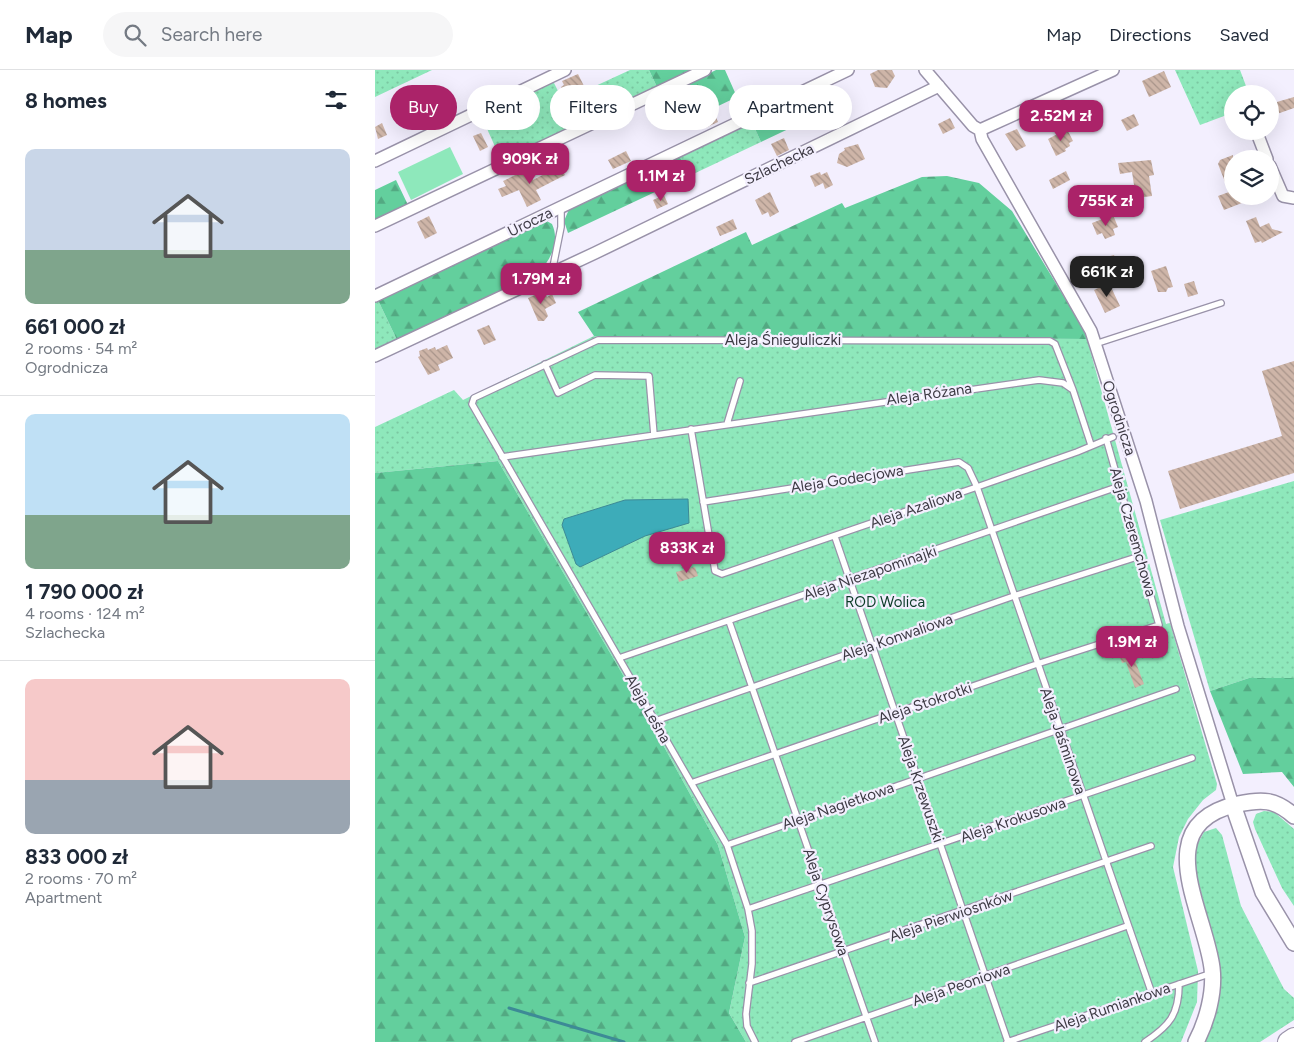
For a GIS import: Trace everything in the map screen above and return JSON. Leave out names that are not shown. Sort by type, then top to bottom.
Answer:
[{"type":"highway","points":[[1288,1042],[1294,1038]]},
{"type":"street","points":[[375,161],[565,70]]},
{"type":"street","points":[[375,226],[705,70]]},
{"type":"street","name":"Urocza","points":[[375,296],[848,70]]},
{"type":"street","name":"Ogrodnicza","points":[[925,70],[973,126],[980,130],[982,139],[1091,331],[1146,501],[1178,626],[1233,805]]},
{"type":"street","points":[[980,130],[1113,70]]},
{"type":"street","name":"Szlachecka","points":[[375,356],[939,86]]},
{"type":"street","points":[[1279,187],[1283,196],[1294,198]]},
{"type":"street","points":[[1195,1042],[1202,1030],[1210,1000],[1212,973],[1187,871],[1188,848],[1195,827],[1214,810],[1263,800],[1282,806],[1294,816]]},
{"type":"street","points":[[1233,805],[1263,892],[1294,943]]},
{"type":"lane","points":[[552,272],[561,228],[561,207]]},
{"type":"lane","points":[[1095,344],[1221,302]]},
{"type":"lane","name":"Aleja Śnieguliczki","points":[[474,398],[598,340],[1050,342],[1055,344],[1073,390]]},
{"type":"lane","points":[[545,364],[558,393],[595,375],[649,376],[654,434]]},
{"type":"lane","points":[[727,424],[740,381]]},
{"type":"lane","name":"Aleja Różana","points":[[502,457],[1020,381],[1051,381],[1063,384],[1073,390]]},
{"type":"lane","points":[[1073,390],[1091,445]]},
{"type":"lane","name":"Aleja Leśna","points":[[474,398],[472,404],[727,845],[748,908],[752,950],[747,1026],[755,1042]]},
{"type":"lane","points":[[691,429],[703,502]]},
{"type":"lane","name":"Aleja Azaliowa","points":[[703,502],[715,571],[722,574],[835,537],[1077,452],[1109,437]]},
{"type":"lane","name":"Aleja Czeremchowa","points":[[1109,437],[1120,486],[1159,625]]},
{"type":"lane","name":"Aleja Godecjowa","points":[[703,502],[959,462],[967,468],[977,487]]},
{"type":"lane","name":"Aleja Niezapominajki","points":[[619,658],[1120,486]]},
{"type":"lane","name":"Aleja Jaśminowa","points":[[977,487],[1059,730],[1152,994]]},
{"type":"lane","name":"Aleja Krzewuszki","points":[[835,537],[1008,1042]]},
{"type":"lane","name":"Aleja Konwaliowa","points":[[655,721],[1013,596],[1140,556]]},
{"type":"lane","name":"Aleja Cyprysowa","points":[[729,621],[875,1042]]},
{"type":"lane","name":"Aleja Stokrotki","points":[[691,783],[1037,664],[1159,625]]},
{"type":"lane","name":"Aleja Nagietkowa","points":[[727,845],[1176,689]]},
{"type":"lane","name":"Aleja Krokusowa","points":[[748,908],[940,845],[1192,758]]},
{"type":"lane","name":"Aleja Pierwiosnków","points":[[749,983],[963,912],[1151,846]]},
{"type":"lane","name":"Aleja Peoniowa","points":[[795,1042],[1127,926]]},
{"type":"lane","name":"Aleja Rumiankowa","points":[[1008,1042],[1212,973]]},
{"type":"lane","points":[[1145,1042],[1165,1029],[1172,1018],[1177,1006],[1179,984]]},
{"type":"green space","points":[[375,70],[432,70],[400,85],[390,85],[390,90],[375,97]]},
{"type":"green space","points":[[630,70],[649,70],[656,85],[645,85],[645,93],[635,97],[635,85],[598,85]]},
{"type":"green space","points":[[649,70],[692,70],[661,85],[656,85]]},
{"type":"green space","points":[[716,70],[725,70],[732,85],[729,85],[729,101],[719,106],[719,85],[685,85]]},
{"type":"green space","points":[[1175,70],[1240,70],[1246,85],[1224,85],[1224,116],[1200,125]]},
{"type":"green space","points":[[552,79],[555,85],[550,85],[550,130],[565,130],[501,160],[488,130],[540,130],[539,85]]},
{"type":"green space","points":[[730,130],[756,130],[761,142],[689,176],[679,155]]},
{"type":"green space","points":[[756,130],[786,130],[761,142]]},
{"type":"green space","points":[[450,147],[463,174],[411,200],[398,172]]},
{"type":"green space","points":[[679,155],[689,176],[568,233],[564,221],[570,207]]},
{"type":"green space","points":[[947,176],[979,183],[1012,211],[1083,328],[1087,339],[594,336],[578,312],[746,232],[752,245],[842,203],[845,208],[922,177]]},
{"type":"green space","points":[[396,180],[408,205],[375,220],[375,190]]},
{"type":"green space","points":[[545,220],[552,224],[555,243],[548,261],[540,271],[397,340],[377,298]]},
{"type":"green space","points":[[377,298],[397,340],[375,350],[375,299]]},
{"type":"green space","name":"ROD Wolica","points":[[594,336],[1087,339],[1166,624],[1170,623],[1217,784],[1216,790],[1203,800],[1188,819],[1179,837],[1173,867],[1198,971],[1197,1002],[1181,1042],[746,1042],[729,1013],[745,937],[718,845],[651,723],[498,461],[375,473],[375,427],[454,390],[463,400]]},
{"type":"green space","points":[[498,461],[651,723],[718,845],[745,937],[729,1013],[746,1042],[375,1042],[375,473]]},
{"type":"green space","points":[[1294,481],[1294,678],[1249,678],[1210,691],[1160,520]]},
{"type":"green space","points":[[1249,678],[1294,678],[1294,787],[1282,772],[1243,774],[1210,691]]},
{"type":"green space","points":[[1264,811],[1274,812],[1294,829],[1294,906],[1282,888],[1255,829],[1253,822],[1256,814]]},
{"type":"green space","points":[[1216,828],[1222,835],[1241,906],[1284,989],[1294,998],[1294,1020],[1260,1042],[1205,1042],[1218,1004],[1221,975],[1194,865],[1196,847],[1204,832]]},
{"type":"water","points":[[688,499],[689,523],[645,536],[580,567],[576,564],[562,525],[564,519],[625,500]]},
{"type":"building","points":[[878,70],[892,70],[895,76],[887,88],[875,87],[870,74]]},
{"type":"building","points":[[1164,71],[1171,87],[1149,97],[1142,81]]},
{"type":"building","points":[[578,74],[584,85],[564,85],[562,81]]},
{"type":"building","points":[[1294,97],[1294,108],[1279,113],[1279,101]]},
{"type":"building","points":[[1134,114],[1139,125],[1127,131],[1121,120]]},
{"type":"building","points":[[950,118],[955,128],[943,134],[938,124]]},
{"type":"building","points":[[382,123],[387,135],[378,139],[375,127]]},
{"type":"building","points":[[1017,129],[1026,146],[1016,151],[1005,134]]},
{"type":"building","points":[[1067,129],[1073,141],[1069,143],[1070,146],[1065,149],[1066,151],[1056,156],[1048,139]]},
{"type":"building","points":[[481,133],[488,147],[480,151],[473,136]]},
{"type":"building","points":[[784,138],[789,150],[777,156],[771,144]]},
{"type":"building","points":[[858,144],[865,159],[847,167],[837,163],[839,154],[845,150],[844,148]]},
{"type":"building","points":[[626,151],[631,161],[613,169],[608,160]]},
{"type":"building","points":[[1224,158],[1224,179],[1218,164],[1220,160]]},
{"type":"building","points":[[1151,160],[1154,175],[1149,176],[1152,196],[1136,198],[1132,172],[1120,174],[1118,163]]},
{"type":"building","points":[[560,166],[565,175],[536,190],[541,200],[527,207],[519,190],[502,197],[498,189],[506,186],[503,181],[528,169],[533,180]]},
{"type":"building","points":[[1066,171],[1070,180],[1053,189],[1049,180]]},
{"type":"building","points":[[820,172],[821,175],[827,172],[833,185],[825,189],[823,183],[815,187],[810,176]]},
{"type":"building","points":[[770,192],[779,212],[770,217],[768,212],[762,215],[755,200]]},
{"type":"building","points":[[1224,194],[1224,205],[1237,205],[1224,210],[1218,196]]},
{"type":"building","points":[[664,195],[668,204],[657,209],[653,200]]},
{"type":"building","points":[[1113,215],[1118,227],[1113,229],[1115,235],[1105,239],[1102,233],[1097,235],[1092,223]]},
{"type":"building","points":[[429,216],[437,233],[425,239],[417,222]]},
{"type":"building","points":[[1256,217],[1260,227],[1269,223],[1272,229],[1283,232],[1262,243],[1261,241],[1255,243],[1246,221]]},
{"type":"building","points":[[733,219],[737,229],[720,236],[716,227]]},
{"type":"building","points":[[1114,255],[1117,265],[1102,269],[1099,259]]},
{"type":"building","points":[[1166,266],[1173,287],[1168,288],[1166,292],[1158,292],[1151,271]]},
{"type":"building","points":[[1194,281],[1198,294],[1188,297],[1184,284]]},
{"type":"building","points":[[1109,283],[1120,306],[1105,313],[1094,290]]},
{"type":"building","points":[[544,291],[547,297],[552,294],[556,303],[545,309],[548,316],[544,321],[538,321],[528,298]]},
{"type":"building","points":[[489,325],[496,340],[484,345],[477,330]]},
{"type":"building","points":[[447,345],[453,358],[438,365],[440,370],[428,375],[418,357],[420,356],[419,351],[435,347],[436,350]]},
{"type":"building","points":[[1294,361],[1294,473],[1180,509],[1168,471],[1282,436],[1262,371]]},
{"type":"building","points":[[695,567],[698,576],[679,582],[676,572]]},
{"type":"building","points":[[1131,650],[1144,684],[1135,688],[1126,662],[1122,663],[1119,654]]},
{"type":"waterway","points":[[509,1008],[624,1042]]}]
